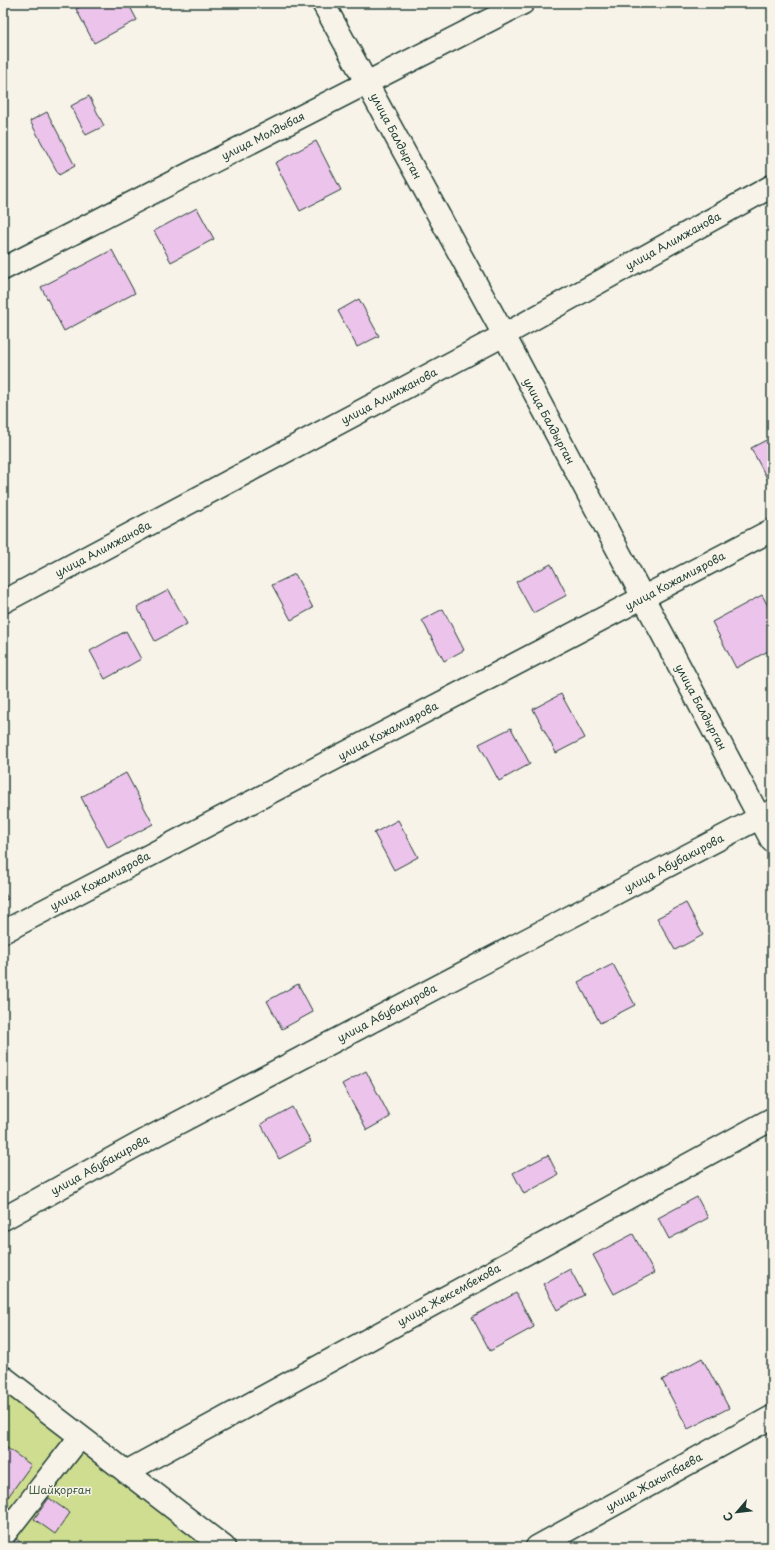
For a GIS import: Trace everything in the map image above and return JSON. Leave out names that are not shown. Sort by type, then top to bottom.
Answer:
[{"type":"street","name":"улица Балдырган","points":[[323,3],[504,335],[643,598],[766,814],[772,841]]},
{"type":"street","name":"улица Молдыбая","points":[[3,270],[523,3]]},
{"type":"street","name":"улица Алимжанова","points":[[3,602],[504,335],[772,186]]},
{"type":"street","name":"улица Кожамиярова","points":[[3,932],[772,530]]},
{"type":"street","name":"улица Абубакирова","points":[[3,1219],[155,1135],[766,814]]},
{"type":"street","name":"улица Жексембекова","points":[[126,1472],[772,1119]]},
{"type":"street","points":[[3,1377],[80,1438],[224,1547]]},
{"type":"street","name":"улица Жакыпбаева","points":[[537,1547],[772,1417]]},
{"type":"street","points":[[3,1536],[80,1438]]},
{"type":"green space","name":"Шайқорған","points":[[3,1378],[234,1547],[3,1547]]},
{"type":"building","points":[[88,3],[128,3],[137,20],[94,43],[76,9]]},
{"type":"building","points":[[89,96],[104,126],[86,135],[71,106]]},
{"type":"building","points":[[47,112],[75,166],[59,175],[30,121]]},
{"type":"building","points":[[316,141],[341,190],[300,211],[275,163]]},
{"type":"building","points":[[197,208],[214,239],[171,262],[154,231]]},
{"type":"building","points":[[112,250],[135,293],[64,331],[41,287]]},
{"type":"building","points":[[359,299],[379,336],[357,347],[338,311]]},
{"type":"building","points":[[772,437],[772,485],[771,486],[751,448]]},
{"type":"building","points":[[551,564],[567,595],[533,613],[516,582]]},
{"type":"building","points":[[295,574],[313,608],[291,620],[272,585]]},
{"type":"building","points":[[169,590],[187,624],[155,641],[137,607]]},
{"type":"building","points":[[762,595],[772,613],[772,649],[736,668],[712,622]]},
{"type":"building","points":[[443,609],[464,650],[444,661],[422,620]]},
{"type":"building","points":[[126,631],[141,659],[105,679],[90,651]]},
{"type":"building","points":[[561,694],[585,738],[556,753],[533,709]]},
{"type":"building","points":[[511,728],[530,764],[499,781],[479,744]]},
{"type":"building","points":[[126,773],[153,824],[108,848],[81,797]]},
{"type":"building","points":[[398,820],[418,857],[394,870],[374,833]]},
{"type":"building","points":[[3,890],[8,899],[3,901]]},
{"type":"building","points":[[686,903],[703,935],[675,950],[657,918]]},
{"type":"building","points":[[613,964],[635,1005],[600,1023],[578,982]]},
{"type":"building","points":[[298,984],[313,1012],[282,1029],[267,1001]]},
{"type":"building","points":[[366,1071],[390,1117],[367,1130],[342,1084]]},
{"type":"building","points":[[292,1107],[311,1142],[279,1159],[261,1124]]},
{"type":"building","points":[[548,1155],[558,1175],[524,1194],[513,1173]]},
{"type":"building","points":[[697,1197],[708,1218],[669,1239],[658,1218]]},
{"type":"building","points":[[633,1234],[654,1273],[614,1294],[593,1255]]},
{"type":"building","points":[[570,1269],[584,1295],[557,1310],[543,1284]]},
{"type":"building","points":[[516,1293],[534,1327],[490,1351],[472,1317]]},
{"type":"building","points":[[702,1358],[729,1408],[688,1429],[662,1380]]},
{"type":"building","points":[[3,1445],[31,1465],[8,1497],[3,1493]]},
{"type":"building","points":[[49,1498],[70,1513],[55,1534],[34,1519]]},
{"type":"building","points":[[16,1539],[27,1547],[10,1547]]}]
